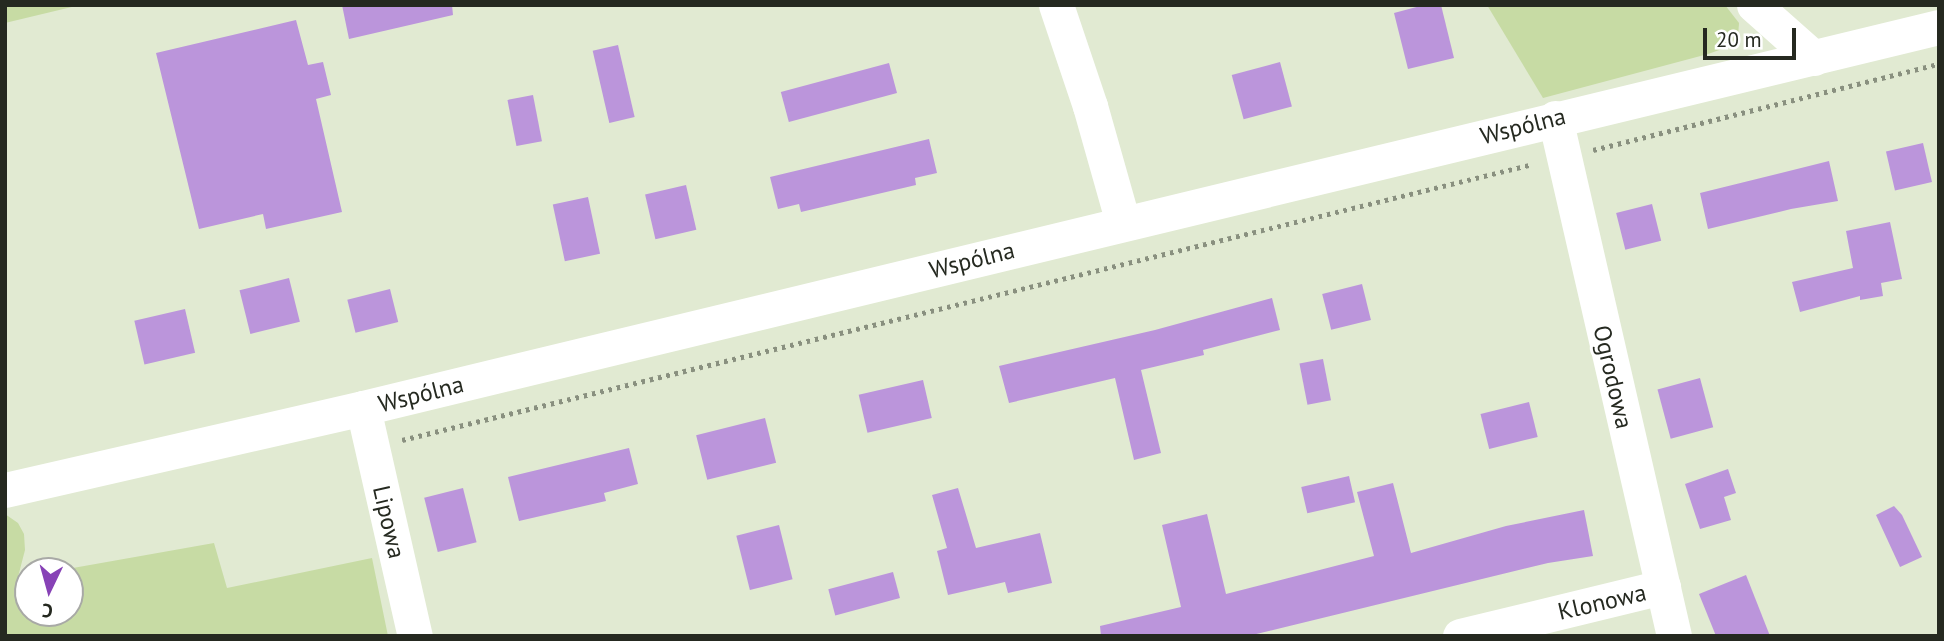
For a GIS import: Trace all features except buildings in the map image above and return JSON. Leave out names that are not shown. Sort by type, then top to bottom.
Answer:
[{"type":"street","points":[[1056,5],[1090,106],[1123,223]]},
{"type":"street","points":[[1754,5],[1814,58]]},
{"type":"street","name":"Wspólna","points":[[5,490],[363,408],[1939,27]]},
{"type":"street","name":"Ogrodowa","points":[[1555,118],[1674,636]]},
{"type":"street","name":"Lipowa","points":[[363,408],[415,636]]},
{"type":"street","name":"Klonowa","points":[[1460,636],[1663,587]]},
{"type":"path","points":[[1586,152],[1939,64]]},
{"type":"path","points":[[372,447],[1541,163]]},
{"type":"green space","points":[[5,5],[80,5],[5,23]]},
{"type":"green space","points":[[1487,5],[1725,5],[1739,23],[1738,37],[1725,48],[1708,54],[1543,98]]},
{"type":"green space","points":[[5,514],[18,523],[24,534],[23,557],[14,557],[14,627],[84,627],[84,566],[214,543],[227,588],[372,558],[388,636],[5,636]]}]
